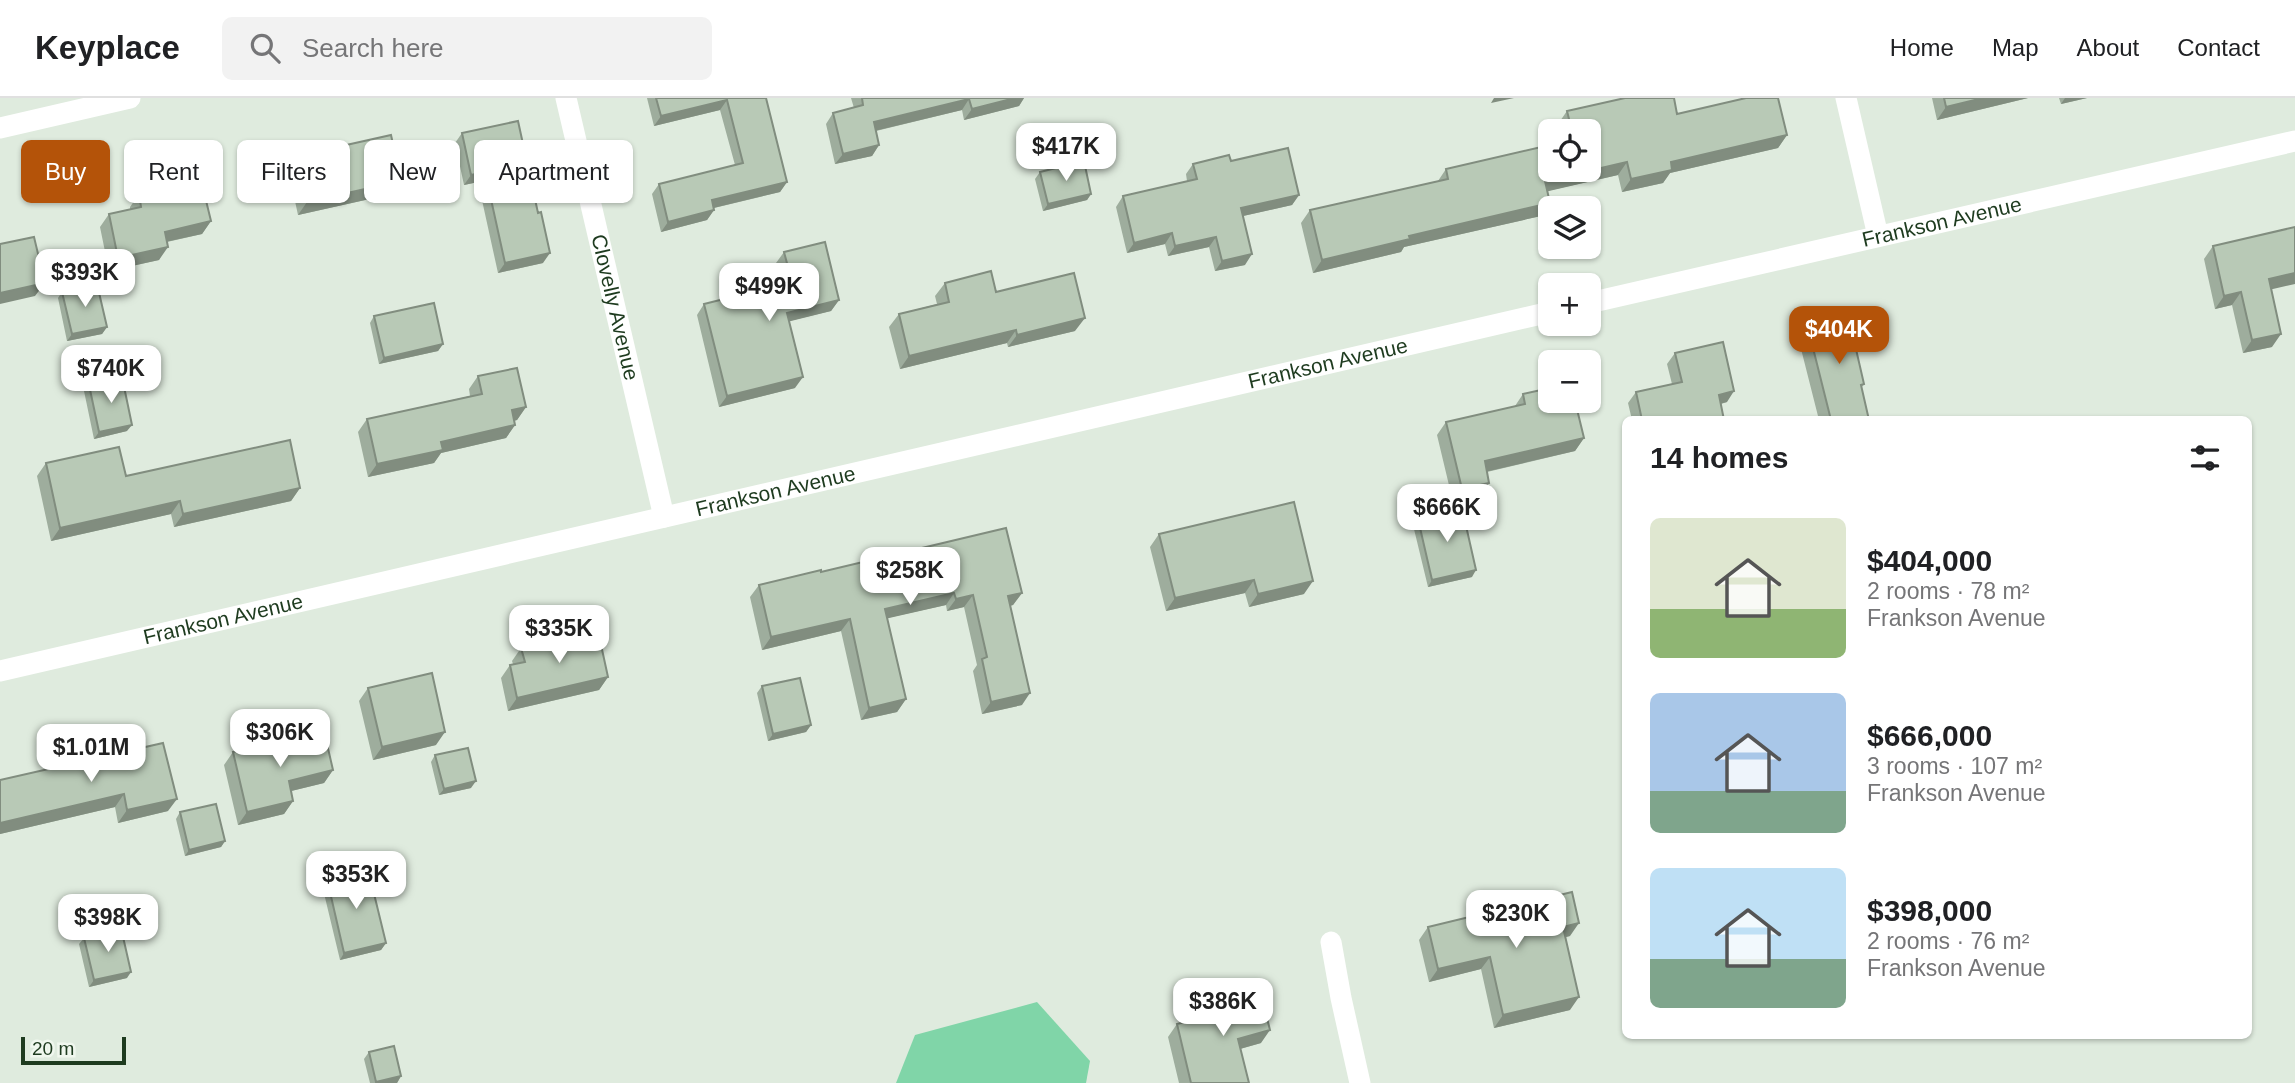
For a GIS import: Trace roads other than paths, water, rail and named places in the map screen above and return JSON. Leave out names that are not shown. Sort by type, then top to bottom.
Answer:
[{"type":"street","points":[[0,128],[130,98]]},
{"type":"street","name":"Clovelly Avenue","points":[[566,98],[664,517]]},
{"type":"street","points":[[1846,98],[1878,236]]},
{"type":"street","name":"Frankson Avenue","points":[[1601,300],[2295,141]]},
{"type":"street","name":"Frankson Avenue","points":[[0,671],[1538,315]]},
{"type":"street","points":[[1331,942],[1360,1083]]}]
